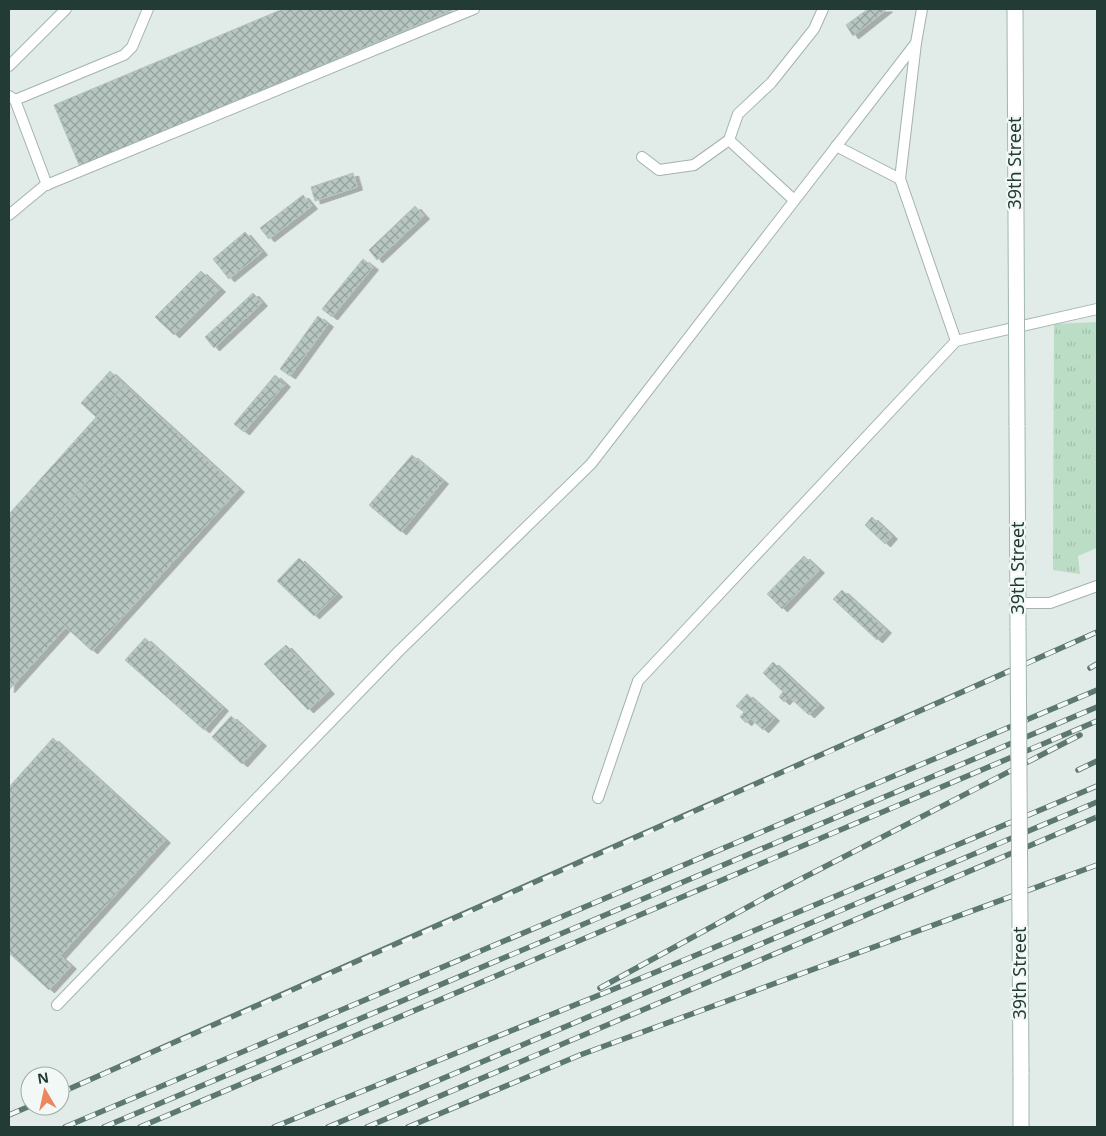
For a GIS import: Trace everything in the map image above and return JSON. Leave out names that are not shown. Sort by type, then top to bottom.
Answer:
[{"type":"main road","name":"39th Street","points":[[1014,9],[1021,1127]]},
{"type":"lane","points":[[9,66],[66,9]]},
{"type":"lane","points":[[47,184],[12,98],[124,55],[132,47],[148,9]]},
{"type":"lane","points":[[9,215],[47,184],[474,9]]},
{"type":"lane","points":[[642,157],[659,170],[694,165],[729,140],[738,114],[777,75],[814,29],[823,9]]},
{"type":"lane","points":[[922,9],[916,43],[900,179],[956,341]]},
{"type":"lane","points":[[57,1005],[399,651],[591,464],[916,43]]},
{"type":"lane","points":[[729,140],[794,200]]},
{"type":"lane","points":[[836,146],[900,179]]},
{"type":"lane","points":[[598,798],[638,682],[956,341],[1097,308]]},
{"type":"lane","points":[[1018,603],[1050,603],[1097,586]]},
{"type":"green space","points":[[1097,322],[1097,548],[1078,556],[1080,574],[1053,570],[1054,324]]},
{"type":"building","points":[[283,9],[455,9],[80,167],[54,105]]},
{"type":"building","points":[[868,9],[887,9],[853,36],[846,25]]},
{"type":"building","points":[[353,173],[357,187],[315,201],[311,187]]},
{"type":"building","points":[[303,195],[312,206],[269,239],[260,228]]},
{"type":"building","points":[[415,206],[424,216],[377,260],[369,250]]},
{"type":"building","points":[[245,232],[262,252],[229,279],[213,259]]},
{"type":"building","points":[[363,259],[373,267],[332,317],[322,309]]},
{"type":"building","points":[[201,271],[220,289],[174,335],[155,317]]},
{"type":"building","points":[[253,293],[262,303],[214,348],[205,337]]},
{"type":"building","points":[[318,316],[328,324],[290,376],[280,369]]},
{"type":"building","points":[[110,371],[125,385],[96,417],[81,403]]},
{"type":"building","points":[[275,375],[285,384],[244,432],[234,424]]},
{"type":"building","points":[[125,385],[152,410],[9,568],[9,514]]},
{"type":"building","points":[[152,410],[239,489],[92,651],[9,575],[9,568]]},
{"type":"building","points":[[412,455],[443,481],[401,532],[369,505]]},
{"type":"building","points":[[872,517],[892,536],[885,544],[865,525]]},
{"type":"building","points":[[804,556],[819,570],[782,609],[767,594]]},
{"type":"building","points":[[299,558],[337,594],[314,616],[277,581]]},
{"type":"building","points":[[9,575],[66,627],[9,690]]},
{"type":"building","points":[[842,590],[886,630],[877,640],[833,599]]},
{"type":"building","points":[[145,638],[223,708],[204,730],[125,660]]},
{"type":"building","points":[[286,645],[329,691],[308,710],[264,664]]},
{"type":"building","points":[[773,662],[819,705],[809,715],[789,697],[784,702],[779,697],[783,692],[763,673]]},
{"type":"building","points":[[747,694],[774,718],[763,730],[750,718],[746,723],[740,717],[744,712],[736,706]]},
{"type":"building","points":[[231,716],[261,743],[242,764],[212,737]]},
{"type":"building","points":[[53,738],[165,840],[60,956],[71,966],[49,990],[9,953],[9,787]]},
{"type":"railway","points":[[70,1089],[1097,632]]},
{"type":"railway","points":[[1090,668],[1097,664]]},
{"type":"railway","points":[[65,1127],[1097,690]]},
{"type":"railway","points":[[104,1127],[1097,707]]},
{"type":"railway","points":[[140,1127],[1097,721]]},
{"type":"railway","points":[[600,988],[766,897],[1080,735]]},
{"type":"railway","points":[[1078,770],[1097,761]]},
{"type":"railway","points":[[274,1127],[656,972],[1097,786]]},
{"type":"railway","points":[[328,1127],[1097,802]]},
{"type":"railway","points":[[367,1127],[1097,817]]},
{"type":"railway","points":[[408,1127],[580,1055],[1097,865]]},
{"type":"railway","points":[[9,1115],[20,1110]]}]
